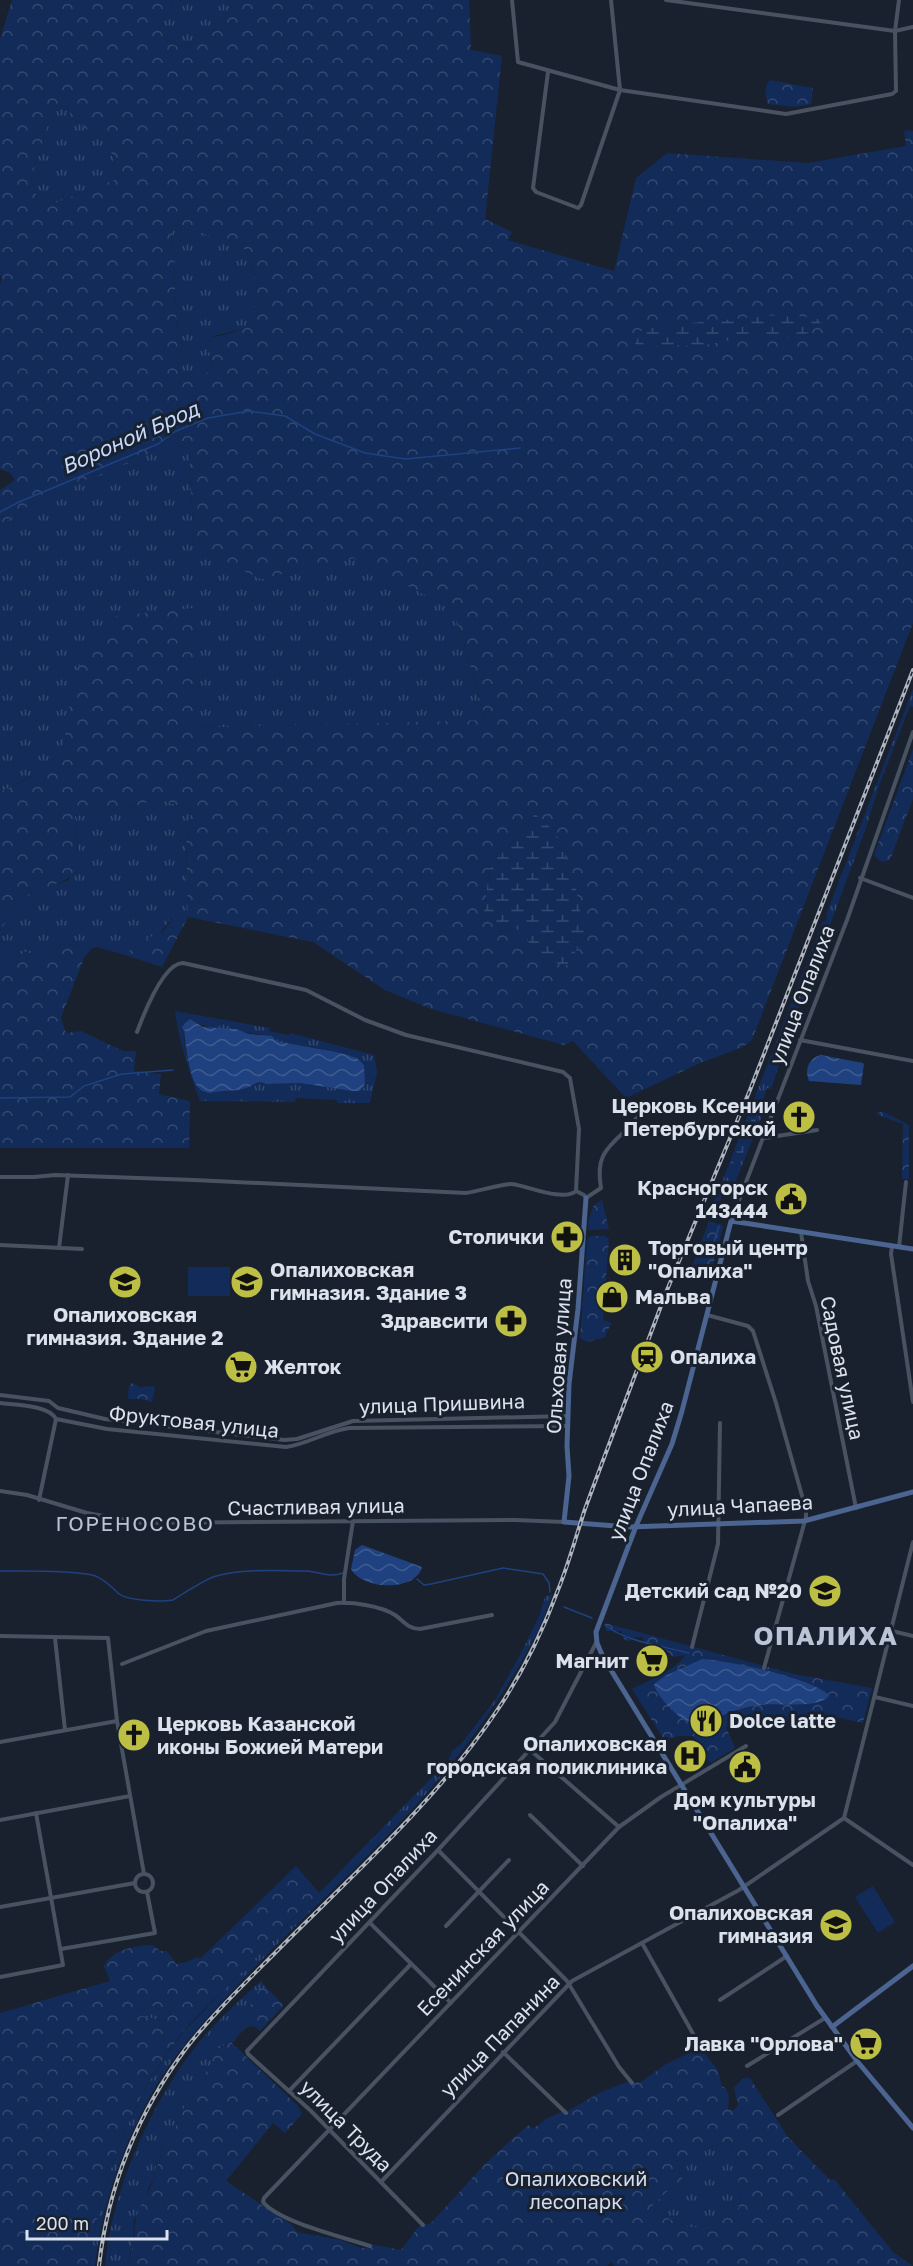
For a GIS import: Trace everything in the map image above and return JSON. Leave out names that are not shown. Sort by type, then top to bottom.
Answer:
[{"type":"street","points":[[512,0],[518,62],[620,90],[786,114],[892,94],[896,91],[895,31],[899,0]]},
{"type":"street","points":[[548,72],[533,188],[536,192],[575,208],[581,206],[620,90],[612,0]]},
{"type":"street","points":[[666,0],[895,31],[913,27]]},
{"type":"street","name":"улица Опалиха","points":[[247,2051],[370,1923],[555,1722],[597,1643],[597,1627],[636,1526],[672,1444],[731,1221],[846,920],[913,732]]},
{"type":"street","points":[[860,878],[913,898]]},
{"type":"street","points":[[137,1032],[156,990],[173,966],[183,963],[306,990],[365,1020],[406,1035],[563,1072],[570,1078],[579,1129],[576,1191]]},
{"type":"street","points":[[800,1040],[913,1060]]},
{"type":"street","points":[[576,1191],[584,1196],[601,1188],[599,1177],[603,1154],[635,1119],[666,1107],[690,1108]]},
{"type":"street","points":[[763,1138],[817,1130]]},
{"type":"street","points":[[0,1177],[68,1175],[194,1179],[466,1193],[497,1188],[508,1183],[565,1196],[576,1191]]},
{"type":"street","points":[[59,1248],[68,1175]]},
{"type":"street","points":[[899,1247],[906,1182]]},
{"type":"street","name":"Ольховая улица","points":[[564,1522],[569,1476],[569,1384],[578,1309],[584,1196]]},
{"type":"street","points":[[731,1221],[913,1249]]},
{"type":"street","name":"Садовая улица","points":[[801,1232],[808,1281],[816,1306],[856,1508]]},
{"type":"street","points":[[0,1245],[82,1249]]},
{"type":"street","points":[[892,1246],[891,1254],[913,1402]]},
{"type":"street","points":[[706,1315],[748,1326],[753,1331],[806,1510],[764,1668]]},
{"type":"street","name":"улица Пришвина","points":[[0,1395],[49,1401],[58,1408],[105,1419],[284,1440],[297,1439],[353,1421],[568,1416]]},
{"type":"street","name":"Фруктовая улица","points":[[0,1403],[48,1410],[56,1419],[107,1429],[286,1447],[297,1446],[337,1430],[349,1428],[568,1426]]},
{"type":"street","points":[[39,1500],[56,1419]]},
{"type":"street","points":[[692,1647],[718,1544],[720,1423]]},
{"type":"street","name":"Счастливая улица","points":[[0,1491],[27,1495],[87,1513],[141,1523],[515,1520],[564,1522]]},
{"type":"street","name":"улица Чапаева","points":[[564,1522],[636,1526],[804,1521],[913,1492]]},
{"type":"street","points":[[344,1603],[344,1580],[353,1521]]},
{"type":"street","points":[[913,1542],[910,1563],[844,1818],[913,1865]]},
{"type":"street","points":[[122,1664],[206,1631],[344,1603],[394,1614],[413,1629],[492,1615]]},
{"type":"street","points":[[892,1631],[913,1636]]},
{"type":"street","points":[[0,1636],[108,1638],[117,1721],[144,1874]]},
{"type":"street","points":[[55,1638],[65,1730]]},
{"type":"street","points":[[597,1643],[603,1657],[825,2018],[857,2061],[913,2128]]},
{"type":"street","points":[[875,1697],[913,1706]]},
{"type":"street","points":[[0,1742],[117,1721]]},
{"type":"street","name":"Есенинская улица","points":[[369,2246],[293,2221],[267,2207],[263,2202],[264,2198],[619,1827],[654,1802],[746,1746]]},
{"type":"street","points":[[529,1749],[619,1827]]},
{"type":"street","points":[[0,1820],[130,1796]]},
{"type":"street","points":[[0,1977],[63,1965],[62,1949],[36,1813]]},
{"type":"street","points":[[530,1815],[583,1866]]},
{"type":"street","name":"улица Папанина","points":[[381,2182],[569,1985],[744,1887],[844,1818]]},
{"type":"street","points":[[438,1850],[569,1985],[632,2083]]},
{"type":"street","points":[[446,1926],[508,1860]]},
{"type":"street","points":[[135,1883],[139,1875],[149,1875],[154,1884],[147,1892]]},
{"type":"street","points":[[0,1907],[135,1883]]},
{"type":"street","points":[[135,1883],[142,1892],[147,1892]]},
{"type":"street","points":[[62,1949],[155,1933],[147,1892]]},
{"type":"street","points":[[370,1923],[451,2003]]},
{"type":"street","points":[[642,1943],[696,2039]]},
{"type":"street","points":[[720,2000],[787,1956]]},
{"type":"street","points":[[290,2091],[411,1964]]},
{"type":"street","points":[[832,2027],[913,1966]]},
{"type":"street","points":[[747,2066],[825,2018]]},
{"type":"street","name":"улица Труда","points":[[247,2051],[423,2225]]},
{"type":"street","points":[[503,2052],[566,2113]]},
{"type":"street","points":[[777,2115],[857,2061]]},
{"type":"green space","points":[[12,0],[174,0],[163,21],[161,32],[170,43],[181,47],[202,40],[222,21],[235,0],[469,0],[471,50],[502,56],[485,219],[512,232],[508,240],[614,271],[636,178],[667,153],[808,163],[906,146],[904,130],[913,131],[913,623],[752,1040],[743,1047],[698,1064],[626,1098],[573,1041],[564,1045],[431,1009],[385,990],[313,942],[188,917],[162,967],[125,955],[140,941],[163,932],[174,915],[188,916],[186,845],[191,810],[159,799],[132,807],[75,816],[77,854],[76,866],[72,874],[53,885],[18,898],[0,932],[0,792],[26,780],[53,760],[64,742],[75,672],[115,616],[193,608],[195,728],[486,720],[454,610],[354,558],[261,579],[194,549],[189,448],[172,446],[42,497],[0,525],[0,490],[15,480],[10,473],[0,469],[0,284],[2,278],[0,275],[0,39]],"holes":[[[68,106],[71,117],[109,146],[119,176],[117,179],[53,204],[39,202],[31,178],[50,118],[60,107]],[[172,225],[238,243],[247,253],[255,277],[257,293],[256,303],[246,326],[240,327],[235,332],[211,338],[208,343],[213,372],[179,375]],[[535,814],[585,936],[566,965],[546,962],[530,950],[526,930],[500,929],[484,911],[490,865],[518,837]]]},
{"type":"green space","points":[[174,0],[235,0],[222,21],[202,40],[181,47],[170,43],[161,32],[163,21]]},
{"type":"green space","points":[[770,80],[813,88],[811,104],[795,107],[768,104],[766,92]]},
{"type":"green space","points":[[68,106],[71,117],[109,146],[119,176],[117,179],[53,204],[39,202],[31,178],[50,118],[60,107]]},
{"type":"green space","points":[[172,225],[238,243],[247,253],[253,269],[257,293],[255,306],[246,326],[215,336],[208,343],[213,372],[179,375]]},
{"type":"green space","points":[[789,314],[823,320],[809,333],[783,339],[746,337],[700,346],[646,347],[635,344],[641,331],[659,326]]},
{"type":"green space","points":[[184,414],[511,462],[175,446],[189,448],[194,548],[261,579],[354,557],[454,610],[486,721],[195,728],[75,672],[68,727],[60,751],[46,766],[0,792],[0,525],[42,497]]},
{"type":"green space","points":[[913,689],[913,707],[910,706],[878,789],[771,1089],[767,1088],[762,1103],[766,1106],[733,1188],[726,1185],[713,1220],[708,1218],[823,921],[825,922]]},
{"type":"green space","points":[[913,749],[913,799],[890,860],[881,862],[874,855]]},
{"type":"green space","points":[[159,799],[191,810],[186,845],[188,917],[171,918],[159,935],[140,941],[125,955],[96,947],[91,949],[65,943],[39,956],[26,952],[12,958],[0,957],[0,932],[18,898],[69,880],[78,850],[75,816],[132,807]]},
{"type":"green space","points":[[535,814],[556,833],[574,878],[585,936],[567,965],[546,962],[530,950],[526,930],[500,929],[484,912],[490,865],[518,837]]},
{"type":"green space","points":[[65,943],[91,949],[84,958],[61,1018],[66,1033],[81,1031],[123,1051],[136,1051],[134,1071],[161,1074],[159,1094],[190,1101],[189,1148],[0,1148],[0,957],[12,958],[26,952],[39,956]]},
{"type":"green space","points":[[175,1011],[270,1028],[269,1031],[289,1035],[290,1033],[374,1055],[377,1072],[370,1103],[337,1103],[337,1100],[296,1098],[295,1102],[200,1101],[185,1057]],"holes":[[[196,1022],[203,1026],[262,1035],[276,1041],[321,1049],[365,1084],[363,1088],[352,1091],[300,1083],[266,1084],[260,1082],[244,1089],[227,1091],[200,1089],[192,1075],[187,1058],[184,1024]]]},
{"type":"green space","points":[[757,1101],[761,1104],[759,1111],[734,1178],[731,1185],[726,1184],[714,1217],[711,1216],[752,1105]]},
{"type":"green space","points":[[880,1112],[909,1125],[909,1179],[902,1179],[903,1124],[875,1114]]},
{"type":"green space","points":[[602,1200],[609,1229],[589,1230],[588,1221],[594,1205]]},
{"type":"green space","points":[[709,1221],[723,1227],[714,1261],[706,1280],[691,1269]]},
{"type":"green space","points":[[590,1236],[605,1236],[609,1239],[603,1320],[612,1323],[606,1337],[587,1342],[580,1338],[587,1240]]},
{"type":"green space","points":[[188,1267],[230,1267],[230,1296],[188,1296]]},
{"type":"green space","points":[[132,1383],[140,1387],[153,1386],[155,1390],[152,1402],[128,1399],[129,1386]]},
{"type":"green space","points":[[552,1594],[533,1640],[517,1669],[491,1710],[438,1781],[377,1846],[229,1994],[197,2029],[168,2067],[141,2113],[120,2162],[104,2214],[95,2266],[89,2266],[101,2203],[110,2171],[135,2109],[168,2052],[188,2027],[448,1761],[452,1751],[461,1744],[495,1700],[540,1614],[545,1597]]},
{"type":"green space","points":[[605,1623],[794,1674],[872,1688],[863,1723],[831,1716],[796,1722],[761,1716],[726,1727],[735,1748],[710,1763],[693,1736],[678,1736],[665,1741],[632,1689],[669,1670],[685,1655],[673,1657],[666,1650],[646,1645],[642,1637],[629,1641],[624,1639],[621,1631],[606,1631]]},
{"type":"green space","points":[[296,1866],[319,1893],[190,2024],[161,2063],[145,2089],[119,2146],[100,2206],[89,2266],[0,2266],[0,2013],[110,1981],[104,1966],[118,1952],[131,1948],[152,1945],[161,1951],[167,1951],[176,1964],[197,1957],[200,1959]],"holes":[[[150,2005],[159,2009],[169,2008],[171,2014],[164,2021],[142,2016],[135,2018],[132,2014]]]},
{"type":"green space","points":[[873,1886],[895,1922],[878,1933],[855,1897]]},
{"type":"green space","points":[[261,1981],[267,1988],[261,1989],[252,2000],[249,2014],[230,2041],[218,2049],[191,2101],[182,2110],[173,2134],[162,2146],[160,2160],[156,2164],[156,2177],[149,2186],[147,2197],[134,2220],[133,2242],[127,2266],[105,2266],[115,2210],[147,2124],[177,2073],[200,2041]]},
{"type":"green space","name":"Опалиховский лесопарк","points":[[261,1988],[267,1988],[283,2005],[260,2031],[254,2026],[245,2029],[234,2042],[231,2042],[298,2106],[302,2114],[285,2133],[273,2123],[226,2181],[292,2225],[297,2232],[341,2240],[361,2248],[369,2248],[371,2244],[401,2250],[419,2226],[431,2223],[487,2162],[528,2125],[532,2128],[601,2092],[627,2082],[641,2082],[666,2064],[700,2048],[718,2070],[722,2086],[726,2088],[729,2097],[728,2109],[734,2110],[738,2105],[734,2088],[743,2078],[750,2078],[788,2137],[830,2180],[834,2179],[893,2252],[913,2266],[614,2266],[611,2262],[607,2266],[127,2266],[133,2246],[137,2215],[156,2177],[153,2172],[160,2160],[162,2146],[173,2134],[182,2110],[191,2101],[218,2049],[230,2041],[249,2014],[252,2000]],"holes":[[[731,2140],[738,2175],[739,2196],[738,2209],[734,2213],[708,2225],[690,2227],[676,2223],[651,2207],[665,2193],[683,2181],[678,2164],[683,2157]]]},
{"type":"green space","points":[[150,2005],[159,2009],[169,2008],[171,2014],[164,2021],[145,2017],[135,2018],[132,2014]]},
{"type":"green space","points":[[731,2140],[738,2175],[739,2196],[738,2209],[734,2213],[707,2225],[690,2227],[675,2223],[651,2207],[665,2193],[683,2181],[678,2163],[683,2157]]},
{"type":"water","points":[[190,1019],[203,1027],[236,1029],[249,1034],[272,1036],[276,1041],[357,1058],[364,1065],[365,1084],[360,1091],[352,1091],[300,1083],[266,1084],[261,1082],[240,1090],[205,1092],[194,1081],[188,1056],[184,1024]]},
{"type":"water","points":[[821,1055],[863,1063],[861,1085],[809,1081],[807,1072],[809,1065],[813,1059]]},
{"type":"water","points":[[362,1545],[422,1567],[409,1581],[399,1584],[376,1584],[365,1581],[351,1569],[355,1550]]},
{"type":"water","points":[[702,1659],[788,1676],[819,1688],[829,1695],[824,1700],[808,1704],[767,1704],[722,1715],[721,1711],[706,1716],[707,1719],[702,1721],[688,1722],[668,1706],[658,1694],[654,1684],[665,1676]]},
{"type":"waterway","name":"Вороной Брод","points":[[0,512],[158,444],[176,431],[208,418],[249,411],[285,416],[315,434],[365,453],[405,459],[520,448]]},
{"type":"waterway","points":[[0,1098],[70,1097],[84,1086],[122,1074],[173,1070]]},
{"type":"waterway","points":[[709,1258],[719,1226]]},
{"type":"waterway","points":[[417,1579],[424,1585],[503,1568],[543,1574],[549,1583],[550,1592]]},
{"type":"waterway","points":[[0,1571],[82,1573],[103,1580],[122,1596],[161,1601],[173,1600],[213,1577],[236,1572],[307,1571],[333,1575],[343,1573]]},
{"type":"waterway","points":[[564,1607],[592,1618]]},
{"type":"waterway","points":[[605,1625],[623,1636],[689,1653]]},
{"type":"railway","points":[[665,1295],[750,1090],[913,670]]},
{"type":"railway","points":[[99,2266],[110,2207],[128,2150],[154,2097],[187,2047],[240,1988],[419,1808],[472,1745],[514,1683],[531,1653],[552,1606],[585,1509],[661,1306]]},
{"type":"place","name":"Церковь Ксении Петербургской","points":[[799,1117]]},
{"type":"place","name":"Красногорск 143444","points":[[791,1199]]},
{"type":"place","name":"Столички","points":[[567,1237]]},
{"type":"place","name":"Торговый центр \"Опалиха\"","points":[[625,1260]]},
{"type":"place","name":"Опалиховская гимназия. Здание 2","points":[[125,1282]]},
{"type":"place","name":"Опалиховская гимназия. Здание 3","points":[[247,1282]]},
{"type":"place","name":"Мальва","points":[[612,1297]]},
{"type":"place","name":"Здравсити","points":[[511,1321]]},
{"type":"place","name":"Опалиха","points":[[647,1357]]},
{"type":"place","name":"Желток","points":[[241,1367]]},
{"type":"place","name":"Детский сад №20","points":[[825,1591]]},
{"type":"place","name":"Магнит","points":[[652,1661]]},
{"type":"place","name":"Dolce latte","points":[[706,1721]]},
{"type":"place","name":"Церковь Казанской иконы Божией Матери","points":[[134,1735]]},
{"type":"place","name":"Опалиховская городская поликлиника","points":[[690,1756]]},
{"type":"place","name":"Дом культуры \"Опалиха\"","points":[[745,1767]]},
{"type":"place","name":"Опалиховская гимназия","points":[[836,1925]]},
{"type":"place","name":"Лавка \"Орлова\"","points":[[866,2044]]},
{"type":"district","name":"ГОРЕНОСОВО","points":[[135,1524]]},
{"type":"district","name":"ОПАЛИХА","points":[[826,1636]]}]
